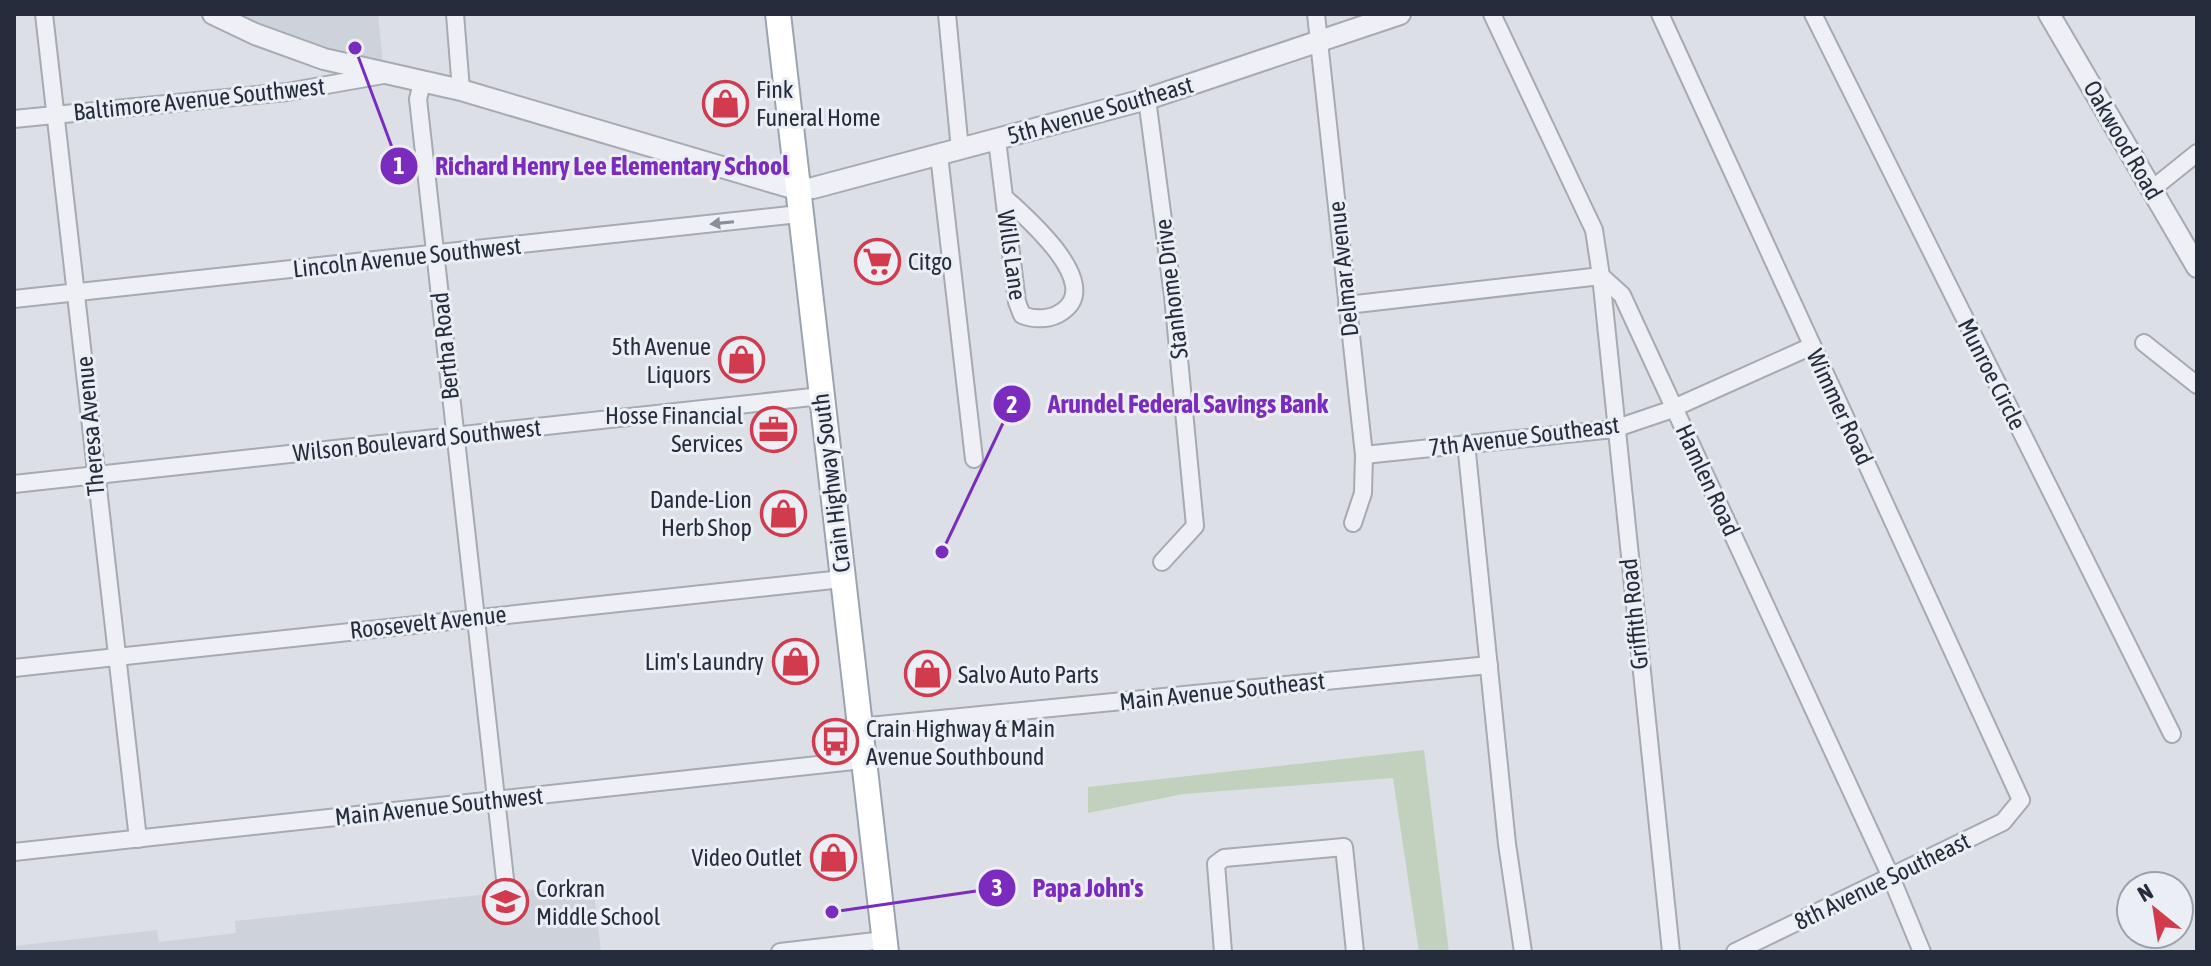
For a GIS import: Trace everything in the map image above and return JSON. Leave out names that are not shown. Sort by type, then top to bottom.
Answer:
[{"type":"main road","name":"Crain Highway South","points":[[778,14],[885,946]]},
{"type":"street","name":"Theresa Avenue","points":[[44,14],[78,291],[94,476],[138,839]]},
{"type":"street","points":[[213,14],[299,51],[383,75],[461,90],[796,189]]},
{"type":"street","points":[[455,14],[461,90]]},
{"type":"street","points":[[947,14],[960,150]]},
{"type":"street","name":"Delmar Avenue","points":[[1316,14],[1364,455],[1363,493],[1353,523]]},
{"type":"street","name":"5th Avenue Southeast","points":[[796,189],[813,188],[1147,99],[1400,14]]},
{"type":"street","points":[[1347,305],[1601,276],[1594,230],[1492,14]]},
{"type":"street","name":"Wimmer Road","points":[[1660,14],[2021,800]]},
{"type":"street","name":"Munroe Circle","points":[[1813,14],[2172,734]]},
{"type":"street","name":"Oakwood Road","points":[[2049,14],[2197,267]]},
{"type":"street","name":"Baltimore Avenue Southwest","points":[[14,119],[287,92],[383,75]]},
{"type":"street","name":"Bertha Road","points":[[422,83],[418,99],[434,255],[506,888]]},
{"type":"street","name":"Stanhome Drive","points":[[1147,99],[1173,296],[1195,526],[1162,562]]},
{"type":"street","name":"Wills Lane","points":[[997,140],[1004,197],[1017,302],[1022,315],[1035,320],[1060,314],[1075,301],[1077,293],[1066,268],[1043,232],[1004,197]]},
{"type":"street","points":[[2151,190],[2197,153]]},
{"type":"street","points":[[939,155],[974,459]]},
{"type":"street","name":"Lincoln Avenue Southwest","points":[[14,299],[799,214]]},
{"type":"street","name":"Hamlen Road","points":[[1601,276],[1622,295],[1891,877],[1922,952]]},
{"type":"street","name":"Griffith Road","points":[[1601,276],[1614,429],[1671,952]]},
{"type":"street","points":[[2144,343],[2197,385]]},
{"type":"street","name":"7th Avenue Southeast","points":[[1364,455],[1614,429],[1675,407],[1812,346]]},
{"type":"street","name":"Wilson Boulevard Southwest","points":[[14,484],[821,396]]},
{"type":"street","points":[[1466,443],[1523,952]]},
{"type":"street","name":"Roosevelt Avenue","points":[[14,668],[842,579]]},
{"type":"street","name":"Main Avenue Southeast","points":[[859,727],[1489,665]]},
{"type":"street","name":"Main Avenue Southwest","points":[[14,852],[863,760]]},
{"type":"street","name":"8th Avenue Southeast","points":[[1735,952],[2003,822],[2021,800]]},
{"type":"street","points":[[1223,952],[1216,864],[1224,858],[1344,847],[1355,952]]},
{"type":"street","points":[[780,952],[885,946]]},
{"type":"shaded area","points":[[237,14],[378,14],[383,63],[275,33]]},
{"type":"shaded area","name":"Corkran Middle School","points":[[593,883],[601,952],[14,952],[14,946],[157,930],[159,942],[236,933],[235,921]]},
{"type":"green space","points":[[1424,750],[1449,952],[1419,952],[1393,778],[1184,794],[1088,813],[1088,787]]},
{"type":"place","name":"Richard Henry Lee Elementary School","points":[[355,48]]},
{"type":"place","name":"Fink Funeral Home","points":[[725,103]]},
{"type":"place","name":"Citgo","points":[[877,261]]},
{"type":"place","name":"5th Avenue Liquors","points":[[742,360]]},
{"type":"place","name":"Hosse Financial Services","points":[[774,429]]},
{"type":"place","name":"Dande-Lion Herb Shop","points":[[783,513]]},
{"type":"place","name":"Arundel Federal Savings Bank","points":[[942,552]]},
{"type":"place","name":"Lim's Laundry","points":[[795,661]]},
{"type":"place","name":"Salvo Auto Parts","points":[[927,674]]},
{"type":"place","name":"Crain Highway & Main Avenue Southbound","points":[[835,742]]},
{"type":"place","name":"Video Outlet","points":[[833,857]]},
{"type":"place","name":"Corkran Middle School","points":[[505,902]]},
{"type":"place","name":"Papa John's","points":[[832,912]]}]
